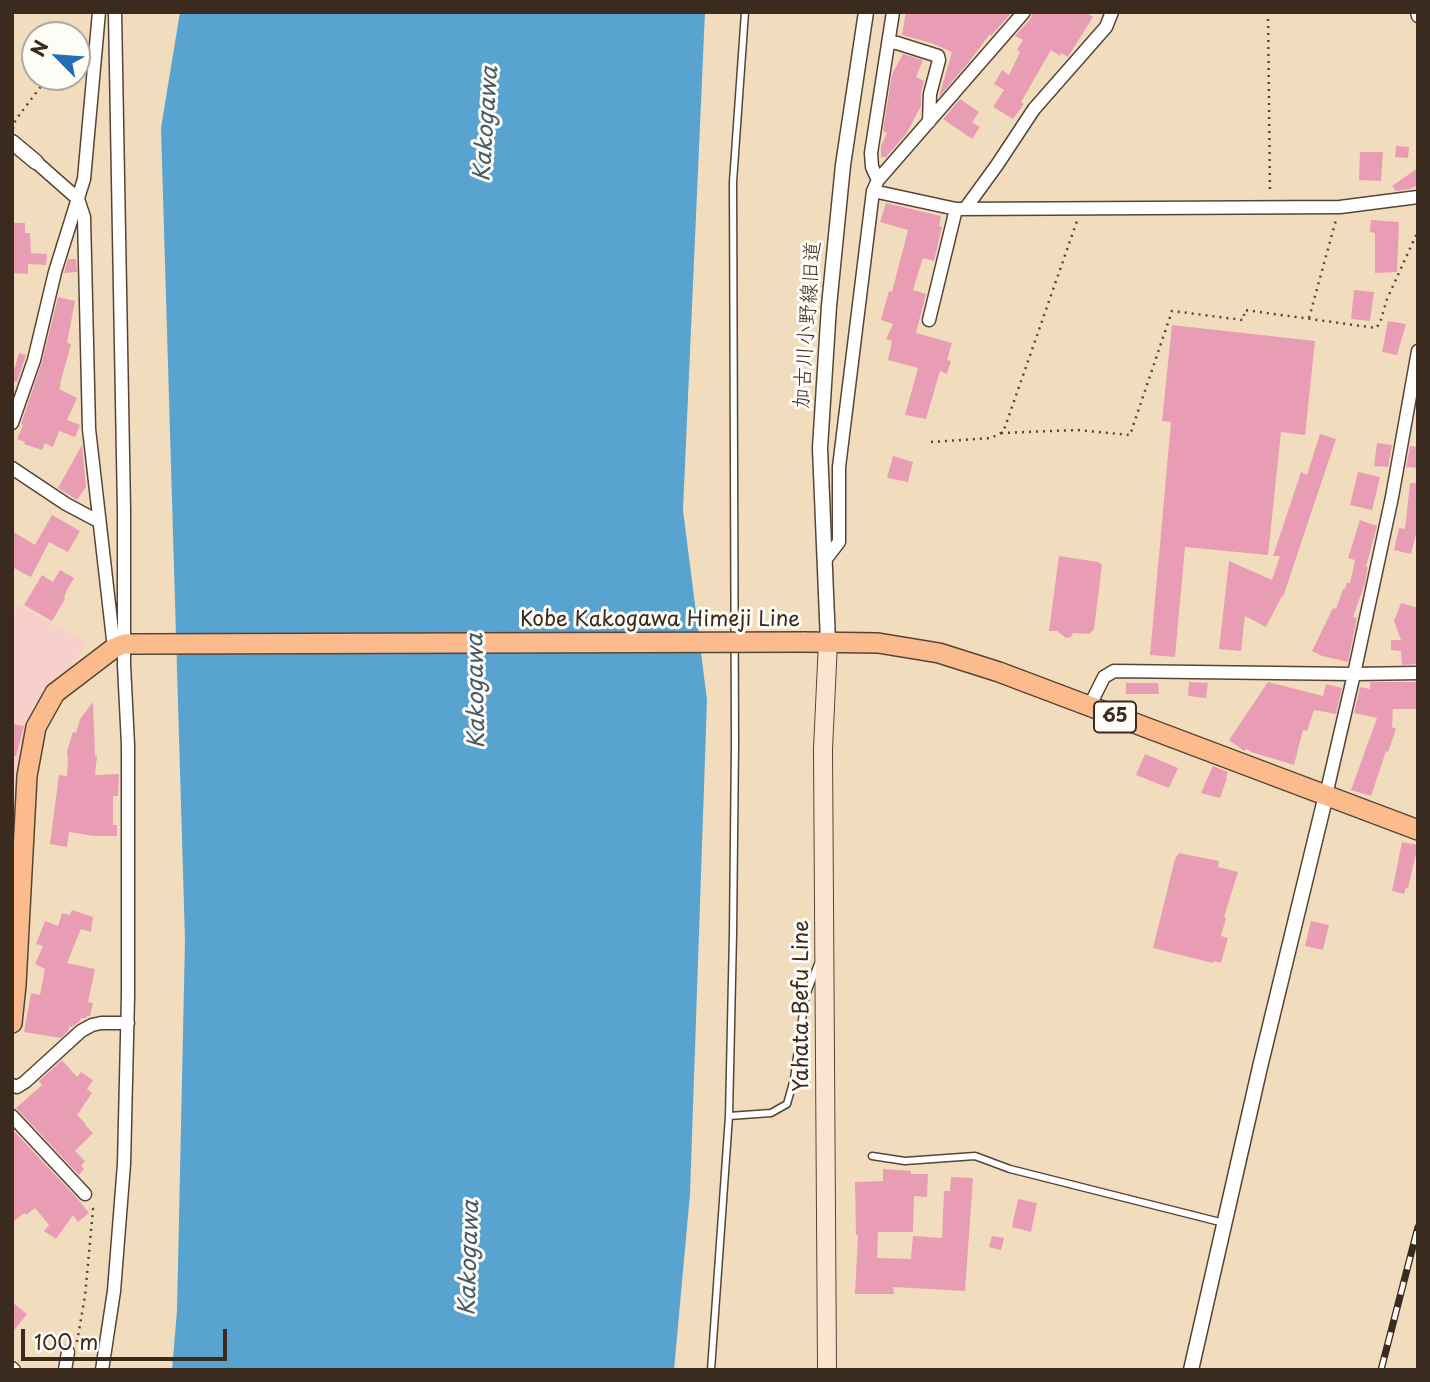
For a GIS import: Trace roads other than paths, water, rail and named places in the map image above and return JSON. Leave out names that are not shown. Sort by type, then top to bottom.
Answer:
[{"type":"main road","name":"Yahata Befu Line","points":[[827,1370],[823,748],[828,642]]},
{"type":"main road","name":"Kobe Kakogawa Himeji Line","points":[[127,646],[878,643],[939,653],[999,672],[1418,830]]},
{"type":"main road","points":[[12,1023],[27,776],[36,727],[55,693],[127,646]]},
{"type":"street","points":[[12,423],[34,360],[55,272],[85,168],[99,12]]},
{"type":"street","points":[[102,1370],[114,1291],[124,1164],[128,1023],[127,646],[115,12]]},
{"type":"street","name":"加古川小野線旧道","points":[[828,642],[820,448],[829,306],[843,165],[866,12]]},
{"type":"street","points":[[825,560],[839,542],[839,467],[875,186],[871,153],[893,12]]},
{"type":"street","points":[[875,186],[1024,12]]},
{"type":"street","points":[[929,320],[960,209],[997,165],[1034,109],[1106,27],[1112,12]]},
{"type":"street","points":[[888,42],[938,56],[930,94],[929,122]]},
{"type":"street","points":[[12,142],[78,199],[84,217],[89,429],[98,521],[127,646]]},
{"type":"street","points":[[875,186],[960,209],[1340,207],[1418,197]]},
{"type":"street","points":[[1191,1370],[1354,674],[1392,497],[1418,351]]},
{"type":"street","points":[[12,468],[66,504],[98,521]]},
{"type":"street","points":[[1089,707],[1104,677],[1114,671],[1418,673]]},
{"type":"street","points":[[12,1085],[18,1087],[25,1082],[81,1031],[92,1025],[128,1023]]},
{"type":"street","points":[[12,1116],[85,1194]]},
{"type":"street","points":[[65,1370],[68,1352]]},
{"type":"lane","points":[[711,1370],[729,1116],[735,743],[733,182],[745,12]]},
{"type":"lane","points":[[729,1116],[771,1113],[787,1104],[794,1079],[805,998],[824,950]]},
{"type":"lane","points":[[872,1156],[905,1161],[975,1156],[1010,1170],[1224,1223]]},
{"type":"water","name":"Kakogawa","points":[[180,12],[705,12],[683,510],[707,700],[690,1194],[674,1370],[172,1370],[177,1311],[185,940],[161,128]]},
{"type":"railway","points":[[1381,1370],[1418,1227]]}]
